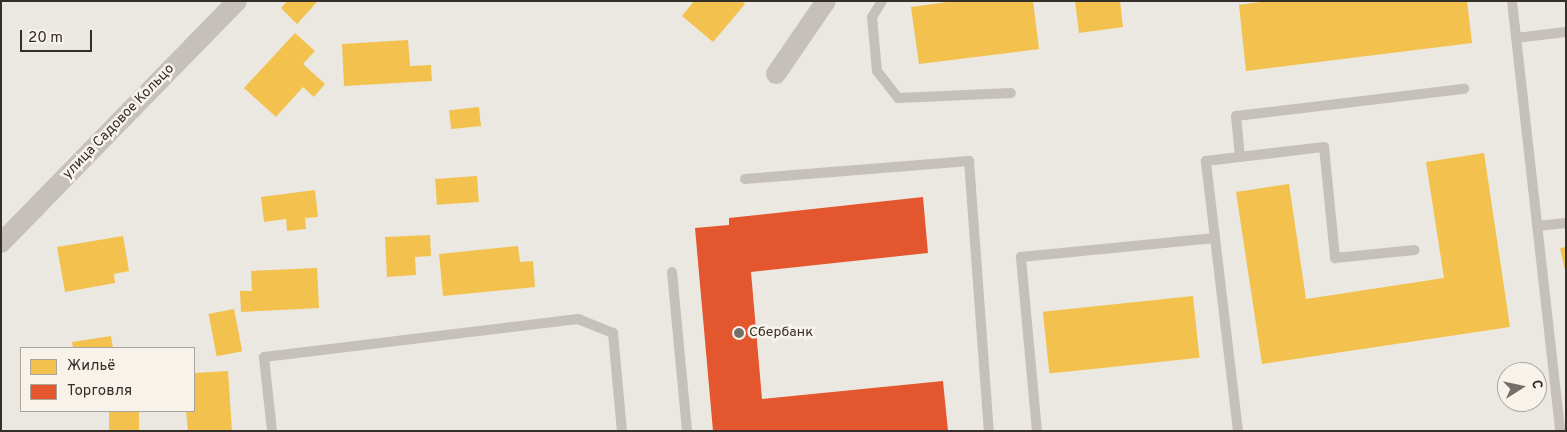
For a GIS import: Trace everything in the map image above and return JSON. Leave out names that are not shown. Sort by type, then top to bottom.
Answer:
[{"type":"street","name":"улица Садовое Кольцо","points":[[1,243],[237,1]]},
{"type":"street","points":[[776,74],[826,1]]},
{"type":"lane","points":[[882,1],[872,17],[877,71],[898,98],[1012,94]]},
{"type":"lane","points":[[1512,1],[1560,431]]},
{"type":"lane","points":[[1516,38],[1566,32]]},
{"type":"lane","points":[[1240,157],[1236,116],[1464,90]]},
{"type":"lane","points":[[1238,431],[1206,161],[1324,147],[1335,258],[1415,250]]},
{"type":"lane","points":[[745,178],[968,161],[989,431]]},
{"type":"lane","points":[[1537,226],[1566,223]]},
{"type":"lane","points":[[1037,431],[1021,257],[1215,238]]},
{"type":"lane","points":[[672,272],[687,431]]},
{"type":"lane","points":[[272,431],[264,356],[578,319],[613,333],[622,431]]},
{"type":"building: Жильё","points":[[287,1],[317,2],[297,24],[281,8]]},
{"type":"building: Жильё","points":[[694,1],[742,1],[745,4],[713,42],[682,16]]},
{"type":"building: Жильё","points":[[955,1],[1033,1],[1039,49],[919,64],[911,7]]},
{"type":"building: Жильё","points":[[1075,1],[1120,1],[1123,27],[1079,33]]},
{"type":"building: Жильё","points":[[1268,1],[1467,1],[1472,43],[1246,71],[1239,5]]},
{"type":"building: Жильё","points":[[295,33],[315,51],[303,64],[325,84],[314,97],[303,87],[276,117],[244,88]]},
{"type":"building: Жильё","points":[[408,40],[410,66],[431,65],[432,81],[344,86],[342,44]]},
{"type":"building: Жильё","points":[[479,107],[481,126],[451,129],[449,110]]},
{"type":"building: Жильё","points":[[1484,153],[1510,327],[1262,364],[1236,192],[1289,184],[1306,299],[1444,278],[1426,162]]},
{"type":"building: Жильё","points":[[477,176],[479,202],[437,205],[435,179]]},
{"type":"building: Жильё","points":[[315,190],[318,217],[305,218],[306,229],[287,231],[286,219],[264,222],[261,197]]},
{"type":"building: Жильё","points":[[430,235],[431,256],[415,257],[416,275],[387,277],[385,237]]},
{"type":"building: Жильё","points":[[123,236],[129,271],[114,274],[115,283],[65,292],[57,247]]},
{"type":"building: Жильё","points":[[518,246],[520,262],[533,261],[535,287],[443,296],[439,254]]},
{"type":"building: Жильё","points":[[1566,247],[1566,270],[1565,270],[1560,248]]},
{"type":"building: Жильё","points":[[317,268],[319,308],[241,312],[240,291],[252,291],[251,271]]},
{"type":"building: Жильё","points":[[1193,296],[1199,358],[1049,373],[1043,312]]},
{"type":"building: Жильё","points":[[234,309],[242,351],[217,356],[208,314]]},
{"type":"building: Жильё","points":[[111,336],[113,347],[73,347],[72,342]]},
{"type":"building: Жильё","points":[[228,371],[232,431],[188,431],[186,412],[195,412],[195,373]]},
{"type":"building: Жильё","points":[[109,412],[139,412],[139,431],[109,431]]},
{"type":"building: Торговля","points":[[923,197],[928,253],[751,272],[762,399],[943,381],[948,431],[713,431],[695,228],[729,225],[729,218]]},
{"type":"place","name":"Сбербанк","points":[[739,333]]}]
